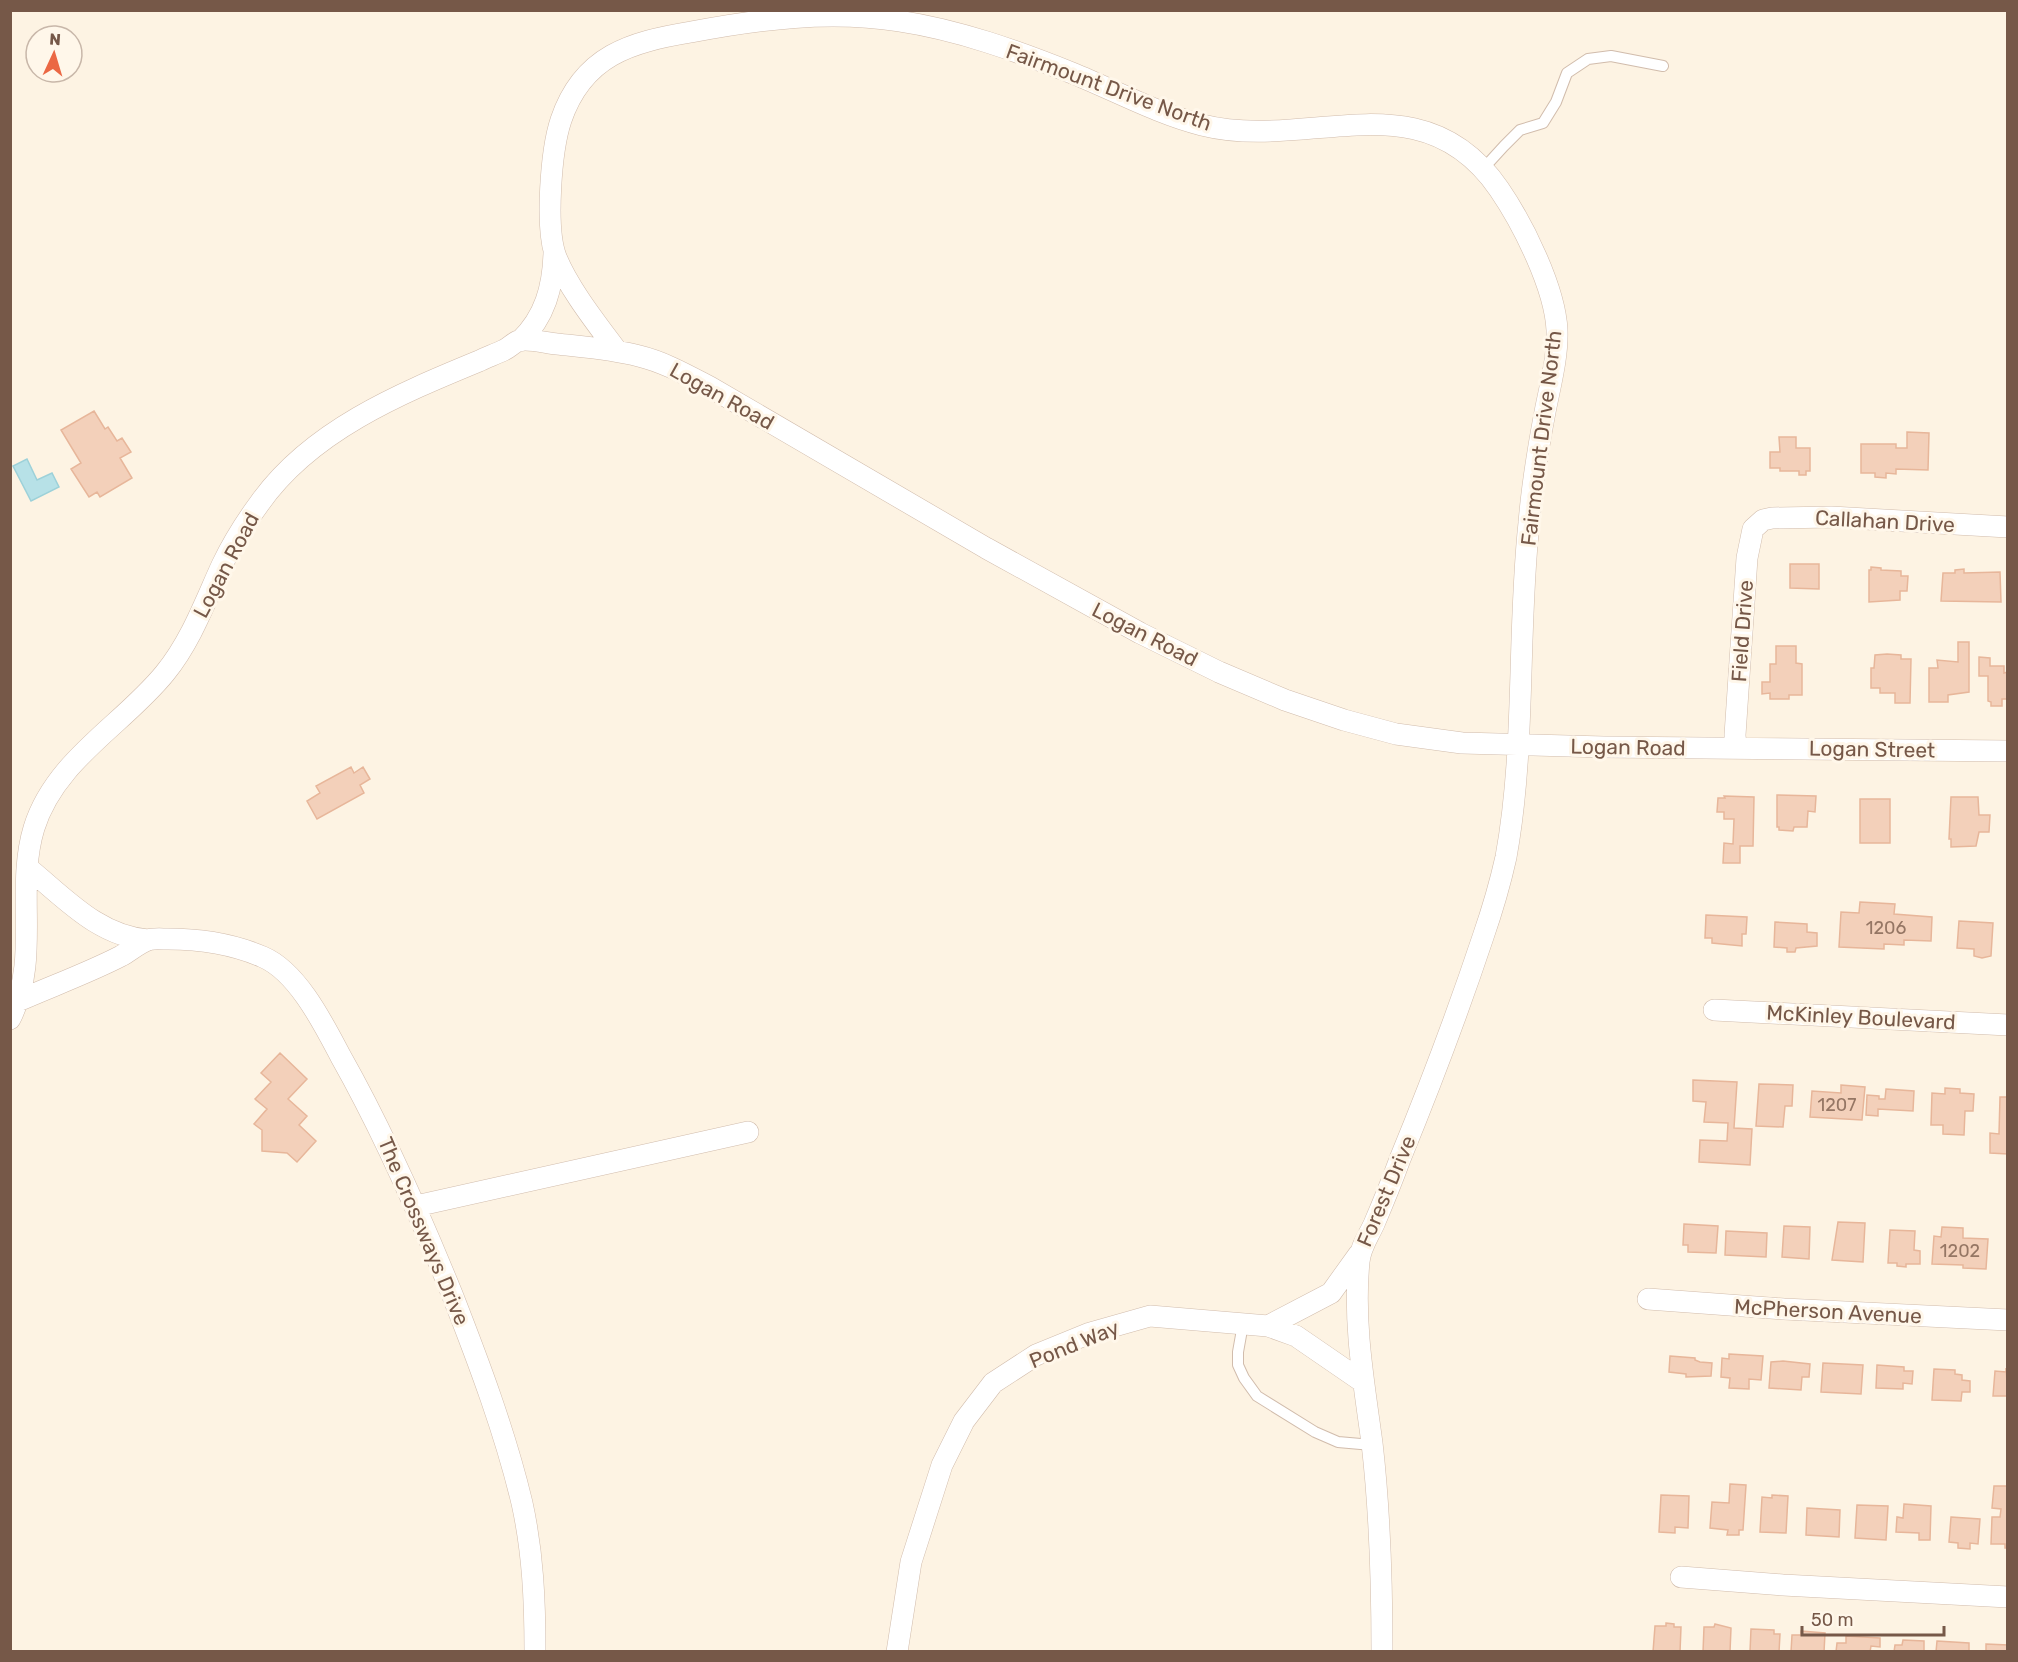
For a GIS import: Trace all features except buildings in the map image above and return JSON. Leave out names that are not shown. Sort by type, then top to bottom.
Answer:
[{"type":"street","name":"Fairmount Drive North","points":[[617,351],[584,306],[554,252],[550,194],[552,162],[559,129],[571,97],[589,72],[600,62],[626,47],[654,38],[774,19],[822,16],[904,21],[960,34],[1011,50],[1204,126],[1241,132],[1279,132],[1361,123],[1394,125],[1435,134],[1455,145],[1484,169],[1501,192],[1526,236],[1546,283],[1554,308],[1557,330],[1556,352],[1534,475],[1525,562],[1517,745]]},
{"type":"street","points":[[520,340],[529,332],[539,317],[550,292],[554,273],[554,252]]},
{"type":"street","name":"Logan Road","points":[[14,1010],[23,981],[27,952],[28,868],[34,828],[51,793],[90,746],[147,693],[181,651],[240,530],[261,500],[286,472],[315,446],[372,411],[436,378],[504,350],[520,340],[617,351],[668,366],[710,387],[986,548],[1140,633],[1218,672],[1285,700],[1344,720],[1396,734],[1462,743],[1736,748]]},
{"type":"street","name":"Callahan Drive","points":[[1763,520],[1786,517],[1831,517],[2007,527]]},
{"type":"street","name":"Field Drive","points":[[1736,748],[1747,558],[1753,529],[1763,520]]},
{"type":"street","name":"Forest Drive","points":[[1383,1652],[1380,1534],[1359,1341],[1359,1254],[1372,1229],[1403,1152],[1495,902],[1512,816],[1517,745]]},
{"type":"street","name":"Logan Street","points":[[1736,748],[2007,751]]},
{"type":"street","name":"The Crossways Drive","points":[[28,868],[77,911],[119,934],[148,939],[188,939],[243,949],[266,958],[285,972],[304,995],[364,1097],[416,1206],[478,1359],[505,1440],[522,1504],[531,1552],[536,1652]]},
{"type":"street","points":[[14,1010],[121,956],[148,939]]},
{"type":"street","name":"McKinley Boulevard","points":[[1713,1010],[2007,1025]]},
{"type":"street","points":[[416,1206],[748,1132]]},
{"type":"street","points":[[1268,1326],[1331,1293],[1359,1254]]},
{"type":"street","name":"McPherson Avenue","points":[[1648,1299],[1784,1310],[2007,1320]]},
{"type":"street","name":"Pond Way","points":[[897,1652],[911,1562],[942,1465],[964,1421],[993,1383],[1036,1355],[1090,1333],[1150,1316],[1268,1326],[1296,1336],[1363,1382]]},
{"type":"street","points":[[1681,1577],[1783,1585],[2007,1596]]},
{"type":"lane","points":[[1484,169],[1520,130],[1543,123],[1556,102],[1567,74],[1588,59],[1611,56],[1663,66]]},
{"type":"lane","points":[[1243,1324],[1238,1365],[1257,1396],[1315,1432],[1338,1442],[1372,1445]]},
{"type":"water","points":[[27,459],[37,480],[52,473],[59,487],[31,501],[13,466]]}]
